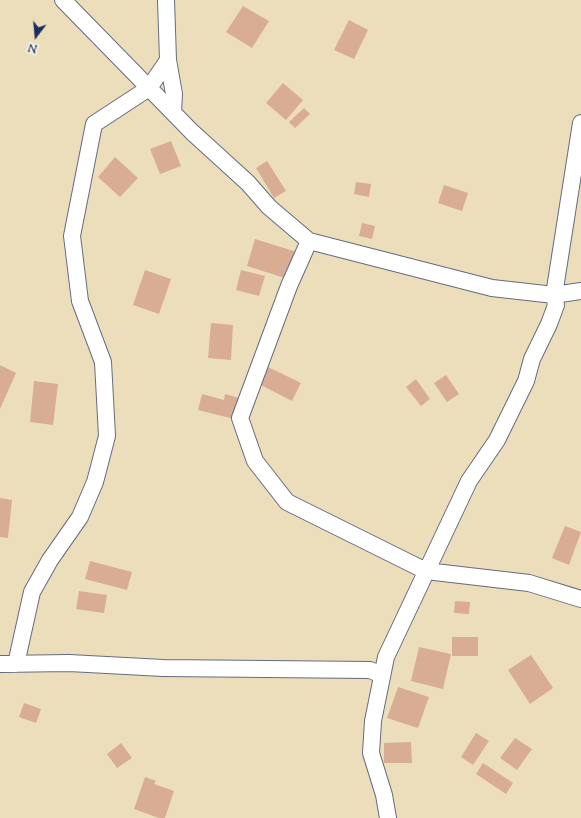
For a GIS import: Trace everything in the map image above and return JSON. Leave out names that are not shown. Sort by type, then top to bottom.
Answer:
[{"type":"street","points":[[64,0],[173,112],[248,183],[269,207],[309,241],[492,288],[554,295],[581,291]]},
{"type":"street","points":[[166,0],[168,60],[174,94],[173,112]]},
{"type":"street","points":[[168,60],[149,88],[94,124],[72,236],[80,301],[103,362],[107,436],[95,482],[80,517],[50,560],[32,592],[8,664],[69,663],[163,668],[376,673]]},
{"type":"street","points":[[388,818],[384,795],[371,753],[376,673],[386,657],[469,481],[497,440],[526,381],[532,359],[556,305],[554,295],[581,123]]},
{"type":"street","points":[[309,241],[289,286],[240,418],[255,461],[287,502],[426,571],[529,583],[581,599]]},
{"type":"building","points":[[243,6],[269,21],[252,48],[226,32]]},
{"type":"building","points":[[349,20],[368,30],[354,59],[334,50]]},
{"type":"building","points":[[283,83],[303,100],[286,120],[266,103]]},
{"type":"building","points":[[304,108],[310,114],[295,128],[289,122]]},
{"type":"building","points":[[171,141],[181,166],[160,174],[150,149]]},
{"type":"building","points":[[115,157],[138,178],[120,197],[98,177]]},
{"type":"building","points":[[267,161],[286,191],[274,198],[256,168]]},
{"type":"building","points":[[356,182],[371,184],[369,197],[354,194]]},
{"type":"building","points":[[444,185],[468,193],[462,211],[438,203]]},
{"type":"building","points":[[362,223],[375,226],[372,239],[359,236]]},
{"type":"building","points":[[255,239],[297,252],[288,279],[247,266]]},
{"type":"building","points":[[145,270],[171,279],[159,314],[133,305]]},
{"type":"building","points":[[241,270],[265,276],[259,296],[236,290]]},
{"type":"building","points":[[211,323],[233,325],[231,360],[208,358]]},
{"type":"building","points":[[0,365],[16,373],[0,409]]},
{"type":"building","points":[[268,367],[301,383],[292,401],[259,384]]},
{"type":"building","points":[[446,375],[459,394],[447,402],[434,383]]},
{"type":"building","points":[[416,379],[430,399],[421,406],[406,387]]},
{"type":"building","points":[[34,381],[58,384],[53,425],[30,422]]},
{"type":"building","points":[[202,394],[224,400],[225,394],[239,398],[234,419],[198,410]]},
{"type":"building","points":[[0,498],[12,500],[8,538],[0,537]]},
{"type":"building","points":[[565,526],[581,532],[569,565],[552,558]]},
{"type":"building","points":[[90,561],[132,572],[127,590],[85,579]]},
{"type":"building","points":[[79,591],[107,595],[104,613],[76,609]]},
{"type":"building","points":[[455,601],[470,602],[469,614],[454,613]]},
{"type":"building","points":[[452,637],[478,637],[478,656],[452,656]]},
{"type":"building","points":[[419,647],[451,654],[443,689],[411,681]]},
{"type":"building","points":[[531,655],[553,688],[530,704],[508,670]]},
{"type":"building","points":[[398,687],[429,697],[418,728],[387,718]]},
{"type":"building","points":[[24,703],[41,709],[36,723],[19,717]]},
{"type":"building","points":[[476,733],[489,741],[473,765],[461,757]]},
{"type":"building","points":[[515,738],[532,749],[517,770],[500,758]]},
{"type":"building","points":[[411,742],[412,763],[384,763],[384,743]]},
{"type":"building","points":[[121,743],[132,758],[117,768],[107,754]]},
{"type":"building","points":[[483,763],[513,783],[506,794],[476,774]]},
{"type":"building","points":[[145,777],[156,781],[154,784],[174,791],[165,818],[159,818],[134,809]]}]
